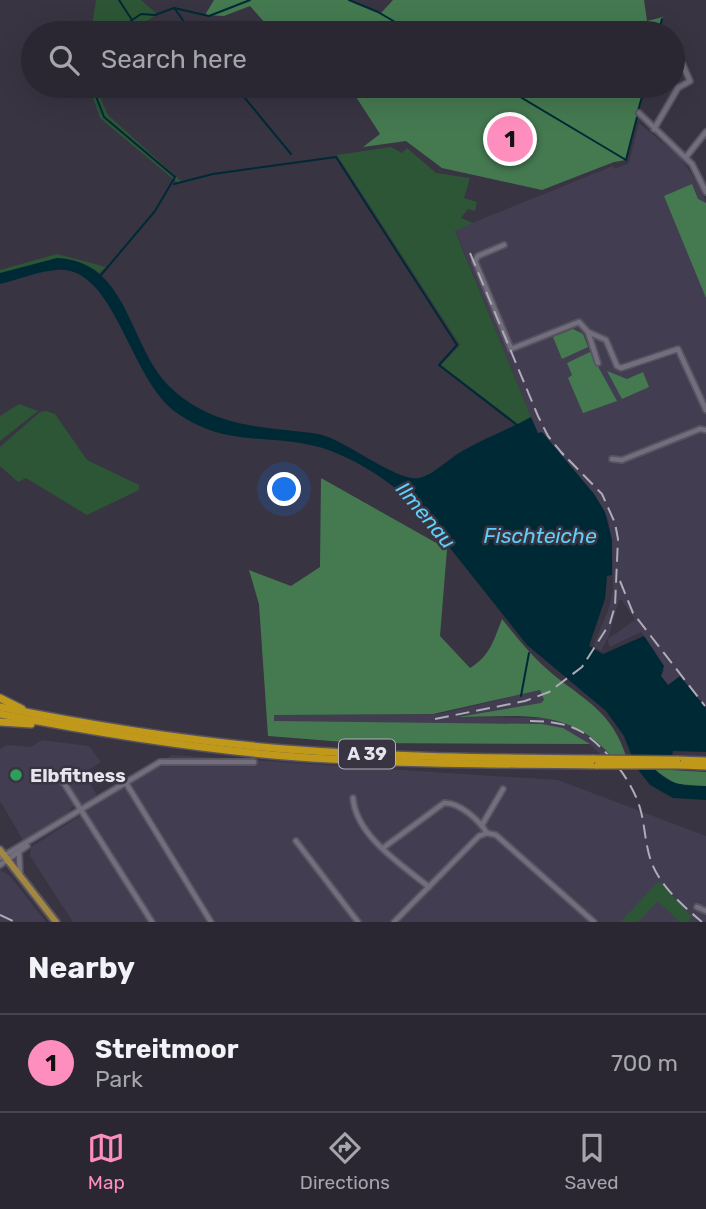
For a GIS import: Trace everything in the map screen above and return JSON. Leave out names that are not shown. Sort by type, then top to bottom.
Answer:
[{"type":"highway","points":[[0,698],[32,714]]},
{"type":"highway","name":"A 39","points":[[0,708],[141,733],[282,749],[596,762]]},
{"type":"highway","name":"A 39","points":[[0,714],[194,747],[311,758],[679,763],[706,761]]},
{"type":"highway","points":[[0,722],[68,727]]},
{"type":"highway","name":"A 39","points":[[679,763],[706,766]]},
{"type":"main road","points":[[3,856],[56,922]]},
{"type":"street","points":[[685,70],[690,81],[685,84]]},
{"type":"street","points":[[654,129],[672,98]]},
{"type":"street","points":[[639,113],[686,157],[697,172],[706,192]]},
{"type":"street","points":[[686,157],[706,132]]},
{"type":"street","points":[[503,245],[478,256],[475,261],[511,349],[579,322],[588,332],[606,340],[617,366],[621,368],[672,349],[681,351],[706,410]]},
{"type":"street","points":[[588,332],[598,363]]},
{"type":"street","points":[[612,459],[622,460],[700,429],[706,430]]},
{"type":"street","points":[[0,866],[3,856],[164,761],[254,762]]},
{"type":"street","points":[[62,780],[152,922]]},
{"type":"street","points":[[126,783],[211,922]]},
{"type":"street","points":[[482,825],[503,789]]},
{"type":"street","points":[[353,798],[354,808],[383,848],[429,887]]},
{"type":"street","points":[[383,848],[444,803],[456,805],[482,825],[487,833]]},
{"type":"street","points":[[394,922],[479,836],[487,833],[496,835],[594,922]]},
{"type":"street","points":[[296,841],[358,922]]},
{"type":"street","points":[[3,856],[19,853],[30,842]]},
{"type":"street","points":[[19,853],[21,878]]},
{"type":"street","points":[[697,907],[706,911]]},
{"type":"shaded area","points":[[639,123],[680,157],[706,202],[706,708],[668,685],[661,676],[664,671],[655,651],[641,632],[610,647],[607,639],[601,651],[593,646],[608,611],[613,591],[612,540],[608,519],[594,494],[542,432],[538,434],[455,230],[613,166],[615,169],[629,163]],"holes":[[[619,600],[622,600],[635,620],[608,639]]]},
{"type":"shaded area","points":[[540,690],[544,700],[541,703],[464,717],[543,718],[565,722],[592,736],[611,756],[602,756],[590,744],[563,728],[542,724],[274,722],[274,715],[439,714]]},
{"type":"shaded area","points":[[42,740],[89,746],[101,762],[84,773],[98,797],[172,755],[558,780],[706,836],[706,922],[73,922],[30,856],[31,847],[81,815],[74,805],[69,812],[23,840],[0,801],[0,749],[7,745],[31,747]]},
{"type":"shaded area","points":[[0,870],[10,876],[46,922],[0,922]]},
{"type":"green space","points":[[96,0],[141,0],[157,14],[147,21],[93,21]]},
{"type":"green space","points":[[214,0],[350,0],[381,13],[393,0],[644,0],[647,21],[263,21],[250,6],[224,16],[205,15]]},
{"type":"green space","points":[[93,98],[100,98],[108,115],[183,183],[178,183],[100,118]]},
{"type":"green space","points":[[357,98],[642,98],[626,160],[614,162],[542,190],[442,168],[406,141],[363,147],[380,134]]},
{"type":"green space","points":[[391,147],[402,153],[407,148],[436,173],[470,178],[464,198],[477,202],[475,211],[468,209],[461,218],[473,223],[455,231],[538,434],[542,433],[554,448],[589,646],[595,653],[661,676],[678,749],[420,478],[518,424],[441,365],[460,345],[337,155]]},
{"type":"green space","points":[[692,184],[698,199],[706,203],[706,298],[664,196]]},
{"type":"green space","points":[[57,254],[106,267],[99,273],[94,269],[18,270],[0,273],[0,270]]},
{"type":"green space","points":[[573,329],[583,334],[588,347],[562,359],[553,337]]},
{"type":"green space","points":[[590,352],[617,401],[583,413],[568,378],[572,375],[567,363]]},
{"type":"green space","points":[[607,371],[627,379],[643,372],[649,387],[622,399]]},
{"type":"green space","points":[[19,404],[38,411],[0,441],[0,416]]},
{"type":"green space","points":[[40,412],[55,414],[87,460],[139,485],[139,490],[87,515],[26,478],[18,482],[0,466],[0,447]]},
{"type":"green space","points":[[321,478],[447,549],[440,636],[470,668],[487,653],[502,619],[540,663],[598,710],[614,729],[626,756],[611,756],[595,740],[560,722],[521,716],[458,717],[541,703],[544,700],[540,690],[433,714],[274,715],[274,721],[542,724],[563,728],[590,744],[357,743],[268,736],[259,604],[249,570],[291,586],[320,567]]},
{"type":"green space","points":[[653,769],[706,772],[706,786],[676,784]]},
{"type":"green space","points":[[659,881],[692,917],[688,922],[680,922],[658,901],[638,922],[620,922]]},
{"type":"water","name":"Fischteiche","points":[[57,258],[81,263],[99,274],[125,308],[156,370],[170,387],[196,407],[224,419],[254,426],[323,435],[387,469],[410,478],[419,478],[464,450],[531,417],[538,433],[542,432],[594,494],[605,512],[612,540],[612,575],[607,576],[605,599],[589,646],[603,654],[644,636],[664,666],[661,676],[668,685],[680,676],[706,708],[706,752],[673,751],[672,756],[646,756],[657,772],[671,781],[706,786],[706,800],[673,798],[650,785],[636,767],[624,736],[606,711],[527,645],[415,504],[393,486],[370,470],[332,451],[300,443],[247,438],[213,431],[177,413],[160,397],[146,376],[108,304],[93,286],[77,273],[50,271],[0,284],[0,273]]},
{"type":"waterway","points":[[119,0],[132,20]]},
{"type":"waterway","points":[[131,21],[141,14],[155,15],[174,8],[209,16],[250,0]]},
{"type":"waterway","points":[[349,0],[393,21]]},
{"type":"waterway","points":[[175,9],[184,21]]},
{"type":"waterway","points":[[97,98],[104,117],[175,177],[155,211],[101,275]]},
{"type":"waterway","points":[[245,98],[291,154]]},
{"type":"waterway","points":[[522,98],[626,160],[637,117]]},
{"type":"waterway","points":[[638,111],[642,98]]},
{"type":"waterway","points":[[174,184],[213,174],[336,157],[457,345],[439,365],[517,425]]},
{"type":"waterway","points":[[521,696],[529,653]]},
{"type":"railway","points":[[470,253],[538,416],[548,436],[566,458]]},
{"type":"railway","points":[[435,719],[525,701],[549,692],[582,667],[610,623],[615,606],[618,539],[615,523],[602,494],[561,452]]},
{"type":"railway","points":[[620,581],[633,613],[705,706]]},
{"type":"railway","points":[[530,721],[570,726],[582,732],[609,756],[636,797],[642,814],[649,855],[660,879],[702,922]]},
{"type":"railway","points":[[0,915],[15,922]]},
{"type":"place","name":"Streitmoor","points":[[510,139]]},
{"type":"place","name":"Elbfitness","points":[[16,775]]},
{"type":"water label","name":"Ilmenau","points":[[426,515]]}]
